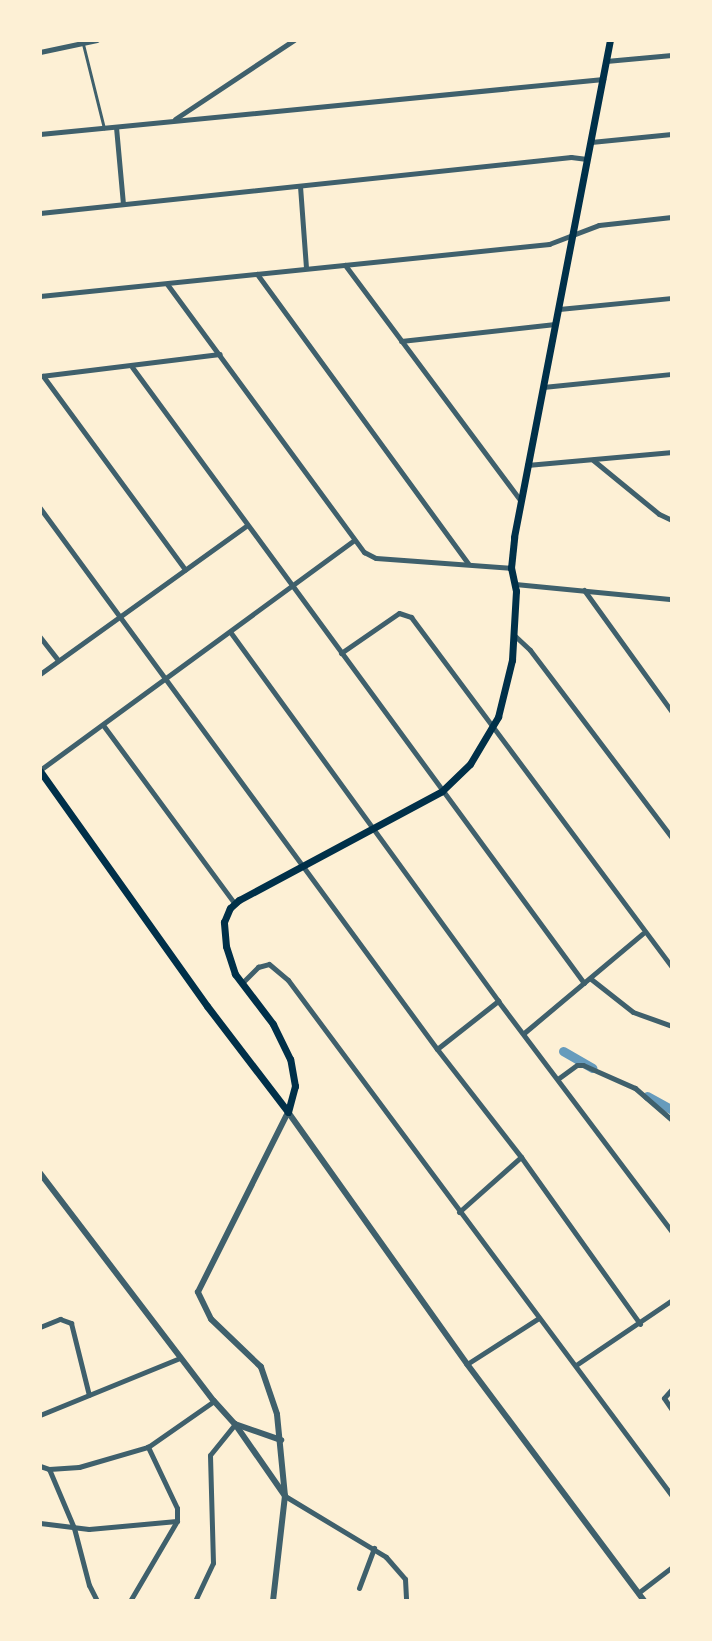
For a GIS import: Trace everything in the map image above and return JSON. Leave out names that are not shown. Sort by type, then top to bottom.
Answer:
[{"type":"main road","points":[[288,1112],[295,1086],[290,1059],[273,1024],[232,967],[223,931],[234,903],[442,791],[470,764],[492,728],[507,691],[514,635],[515,584],[511,568],[520,500],[610,40]]},
{"type":"main road","points":[[40,771],[207,1006],[288,1112]]},
{"type":"street","points":[[40,52],[97,40]]},
{"type":"street","points":[[173,120],[294,40]]},
{"type":"street","points":[[606,61],[672,55]]},
{"type":"street","points":[[40,134],[603,79]]},
{"type":"street","points":[[116,127],[123,204]]},
{"type":"street","points":[[591,142],[672,134]]},
{"type":"street","points":[[40,213],[571,157],[588,159]]},
{"type":"street","points":[[300,186],[306,268]]},
{"type":"street","points":[[40,296],[549,244],[599,225],[672,217]]},
{"type":"street","points":[[345,265],[520,500]]},
{"type":"street","points":[[256,274],[469,564]]},
{"type":"street","points":[[167,283],[364,552],[376,558],[511,568]]},
{"type":"street","points":[[559,309],[672,298]]},
{"type":"street","points":[[400,341],[555,324]]},
{"type":"street","points":[[41,376],[220,354]]},
{"type":"street","points":[[132,367],[584,983]]},
{"type":"street","points":[[543,387],[672,374]]},
{"type":"street","points":[[41,376],[185,569]]},
{"type":"street","points":[[527,465],[672,452]]},
{"type":"street","points":[[593,460],[659,514],[672,520]]},
{"type":"street","points":[[40,508],[437,1049],[521,1157],[640,1324]]},
{"type":"street","points":[[40,674],[247,525]]},
{"type":"street","points":[[40,771],[354,540]]},
{"type":"street","points":[[515,584],[672,599]]},
{"type":"street","points":[[583,589],[672,712]]},
{"type":"street","points":[[341,653],[399,613],[406,613],[643,933],[672,967]]},
{"type":"street","points":[[231,633],[498,1001],[672,1232]]},
{"type":"street","points":[[514,635],[530,650],[672,838]]},
{"type":"street","points":[[40,637],[58,660]]},
{"type":"street","points":[[103,725],[234,903]]},
{"type":"street","points":[[524,1033],[643,933]]},
{"type":"street","points":[[242,983],[262,965],[279,970],[672,1496]]},
{"type":"street","points":[[591,978],[633,1012],[672,1026]]},
{"type":"street","points":[[437,1049],[498,1001]]},
{"type":"street","points":[[559,1078],[577,1065],[583,1065],[635,1088],[672,1120]]},
{"type":"street","points":[[273,1601],[285,1496],[281,1440],[263,1371],[211,1319],[198,1292],[288,1112],[467,1364],[644,1601]]},
{"type":"street","points":[[459,1212],[521,1157]]},
{"type":"street","points":[[40,1173],[180,1358],[235,1424],[285,1496],[374,1548],[405,1579],[406,1601]]},
{"type":"street","points":[[576,1365],[672,1300]]},
{"type":"street","points":[[467,1364],[539,1318]]},
{"type":"street","points":[[40,1327],[60,1319],[71,1323],[89,1395]]},
{"type":"street","points":[[40,1415],[180,1358]]},
{"type":"street","points":[[672,1389],[664,1398],[672,1410]]},
{"type":"street","points":[[40,1466],[49,1469],[79,1467],[148,1447],[214,1401]]},
{"type":"street","points":[[235,1424],[281,1440]]},
{"type":"street","points":[[195,1601],[213,1563],[210,1455],[235,1424]]},
{"type":"street","points":[[130,1601],[177,1521],[177,1508],[148,1447]]},
{"type":"street","points":[[49,1469],[74,1528],[85,1574],[97,1601]]},
{"type":"street","points":[[40,1523],[74,1528],[177,1521]]},
{"type":"street","points":[[359,1588],[374,1548]]},
{"type":"street","points":[[638,1593],[672,1567]]},
{"type":"lane","points":[[83,44],[104,128]]},
{"type":"waterway","points":[[563,1051],[592,1068]]},
{"type":"waterway","points":[[647,1096],[672,1110]]}]
